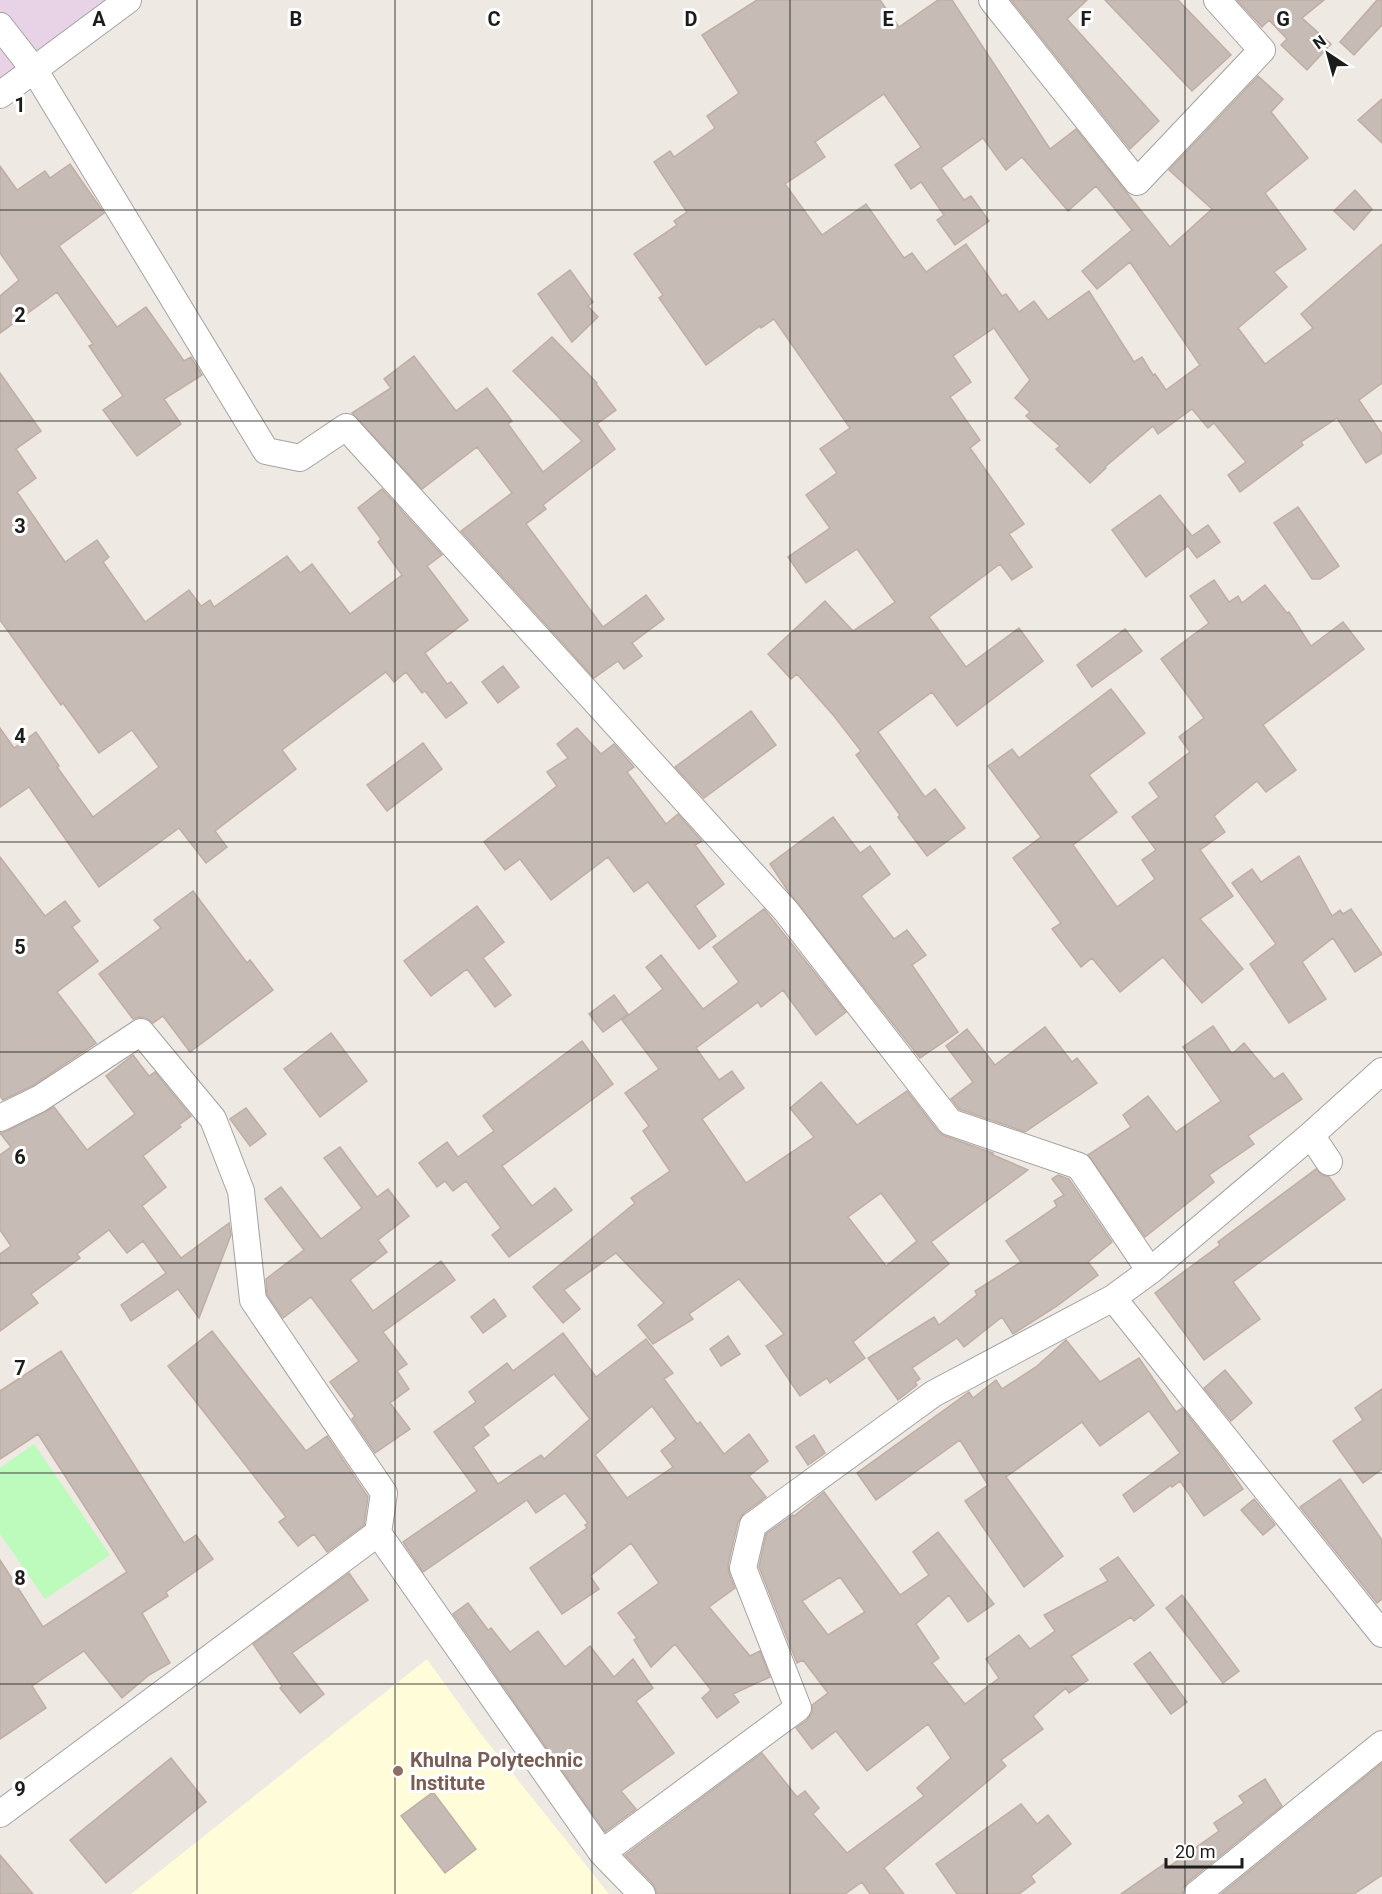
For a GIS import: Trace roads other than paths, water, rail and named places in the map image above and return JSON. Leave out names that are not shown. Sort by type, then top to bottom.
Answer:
[{"type":"street","points":[[0,95],[128,0]]},
{"type":"street","points":[[992,0],[1137,182],[1262,50],[1217,0]]},
{"type":"street","points":[[0,26],[35,71],[266,451],[300,458],[346,427],[786,911],[950,1122],[1078,1166],[1150,1271]]},
{"type":"street","points":[[0,1118],[39,1099],[141,1032],[213,1119],[241,1191],[253,1300],[384,1492],[378,1533],[602,1853],[642,1894]]},
{"type":"street","points":[[602,1853],[798,1708],[743,1568],[753,1524],[933,1394],[1113,1298],[1150,1271],[1311,1135],[1382,1071]]},
{"type":"street","points":[[1311,1135],[1329,1162]]},
{"type":"street","points":[[1113,1298],[1382,1634]]},
{"type":"street","points":[[0,1814],[378,1533]]},
{"type":"street","points":[[1209,1891],[1382,1744]]},
{"type":"place","name":"Khulna Polytechnic Institute","points":[[398,1771]]}]
